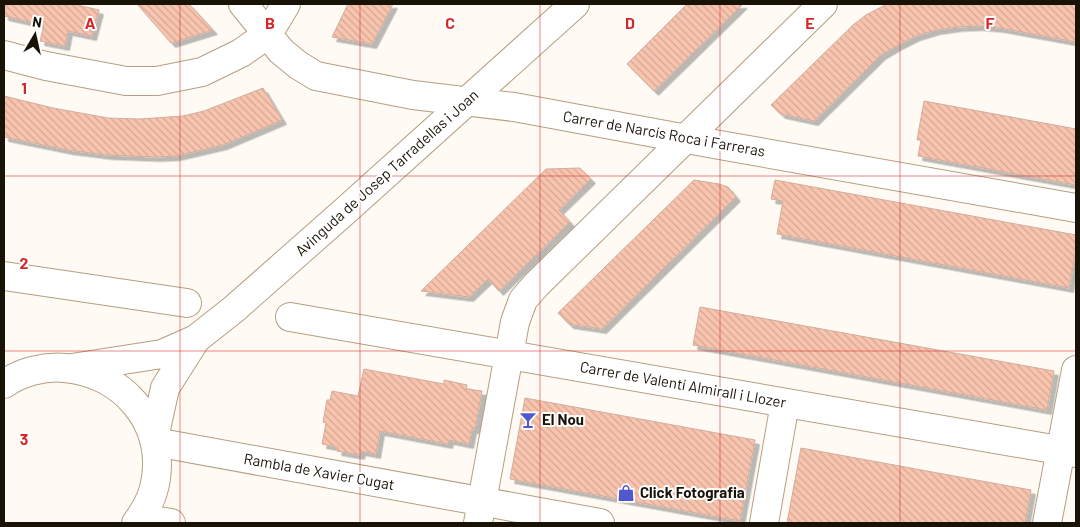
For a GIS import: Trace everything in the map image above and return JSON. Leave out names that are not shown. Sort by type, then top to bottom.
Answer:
[{"type":"street","name":"Carrer de Narcís Roca i Farreras","points":[[243,4],[281,51],[298,65],[316,76],[414,95],[514,107],[1076,208]]},
{"type":"street","points":[[4,55],[46,66],[126,81],[157,81],[202,72],[241,53],[268,34],[286,4]]},
{"type":"street","name":"Avinguda de Josep Tarradellas i Joan","points":[[72,368],[162,354],[196,339],[260,286],[575,4]]},
{"type":"street","points":[[481,512],[509,355],[518,311],[524,300],[536,284],[823,4]]},
{"type":"street","points":[[4,276],[188,303]]},
{"type":"street","name":"Carrer de Valentí Almirall i Llozer","points":[[290,317],[1069,452]]},
{"type":"street","name":"Avinguda de Josep Tarradellas i Joan","points":[[154,440],[165,388],[196,339]]},
{"type":"street","points":[[4,384],[24,374],[44,368],[72,368],[100,376],[126,393],[146,417],[154,440],[157,462],[156,479],[148,505],[138,521],[171,523]]},
{"type":"street","points":[[1047,523],[1069,452],[1076,370]]},
{"type":"street","points":[[764,523],[785,403]]},
{"type":"street","name":"Rambla de Xavier Cugat","points":[[154,440],[481,512],[600,523]]},
{"type":"building","points":[[4,4],[73,4],[99,10],[92,36],[68,31],[65,46],[40,41],[44,25],[4,16]]},
{"type":"building","points":[[137,4],[189,4],[213,30],[171,43]]},
{"type":"building","points":[[348,4],[393,4],[372,44],[332,37]]},
{"type":"building","points":[[687,4],[743,4],[654,91],[627,64]]},
{"type":"building","points":[[887,4],[1076,4],[1076,42],[1000,28],[978,26],[936,30],[916,36],[881,55],[814,121],[781,114],[771,105],[853,25],[866,15]]},
{"type":"building","points":[[263,88],[282,120],[223,145],[176,156],[107,155],[68,150],[4,137],[4,96],[53,108],[108,118],[140,119],[183,116],[204,111]]},
{"type":"building","points":[[924,101],[1076,129],[1076,185],[918,156],[921,140],[917,140]]},
{"type":"building","points":[[580,168],[591,179],[559,210],[570,222],[499,291],[488,279],[469,297],[421,291],[546,169]]},
{"type":"building","points":[[694,180],[728,187],[736,197],[602,329],[569,324],[558,313]]},
{"type":"building","points":[[775,180],[1076,235],[1076,249],[1069,288],[777,234],[783,201],[771,199]]},
{"type":"building","points":[[700,307],[1054,371],[1047,410],[693,345]]},
{"type":"building","points":[[364,369],[444,384],[444,380],[467,385],[466,389],[482,391],[475,429],[472,429],[469,444],[449,440],[448,444],[380,431],[376,454],[361,451],[360,455],[337,451],[338,447],[322,444],[326,423],[323,422],[327,400],[330,400],[332,391],[358,396]]},
{"type":"building","points":[[525,398],[755,440],[740,521],[510,479]]},
{"type":"building","points":[[801,448],[1031,490],[1025,523],[787,523]]},
{"type":"place","name":"El Nou","points":[[528,420]]},
{"type":"place","name":"Click Fotografia","points":[[626,493]]}]
